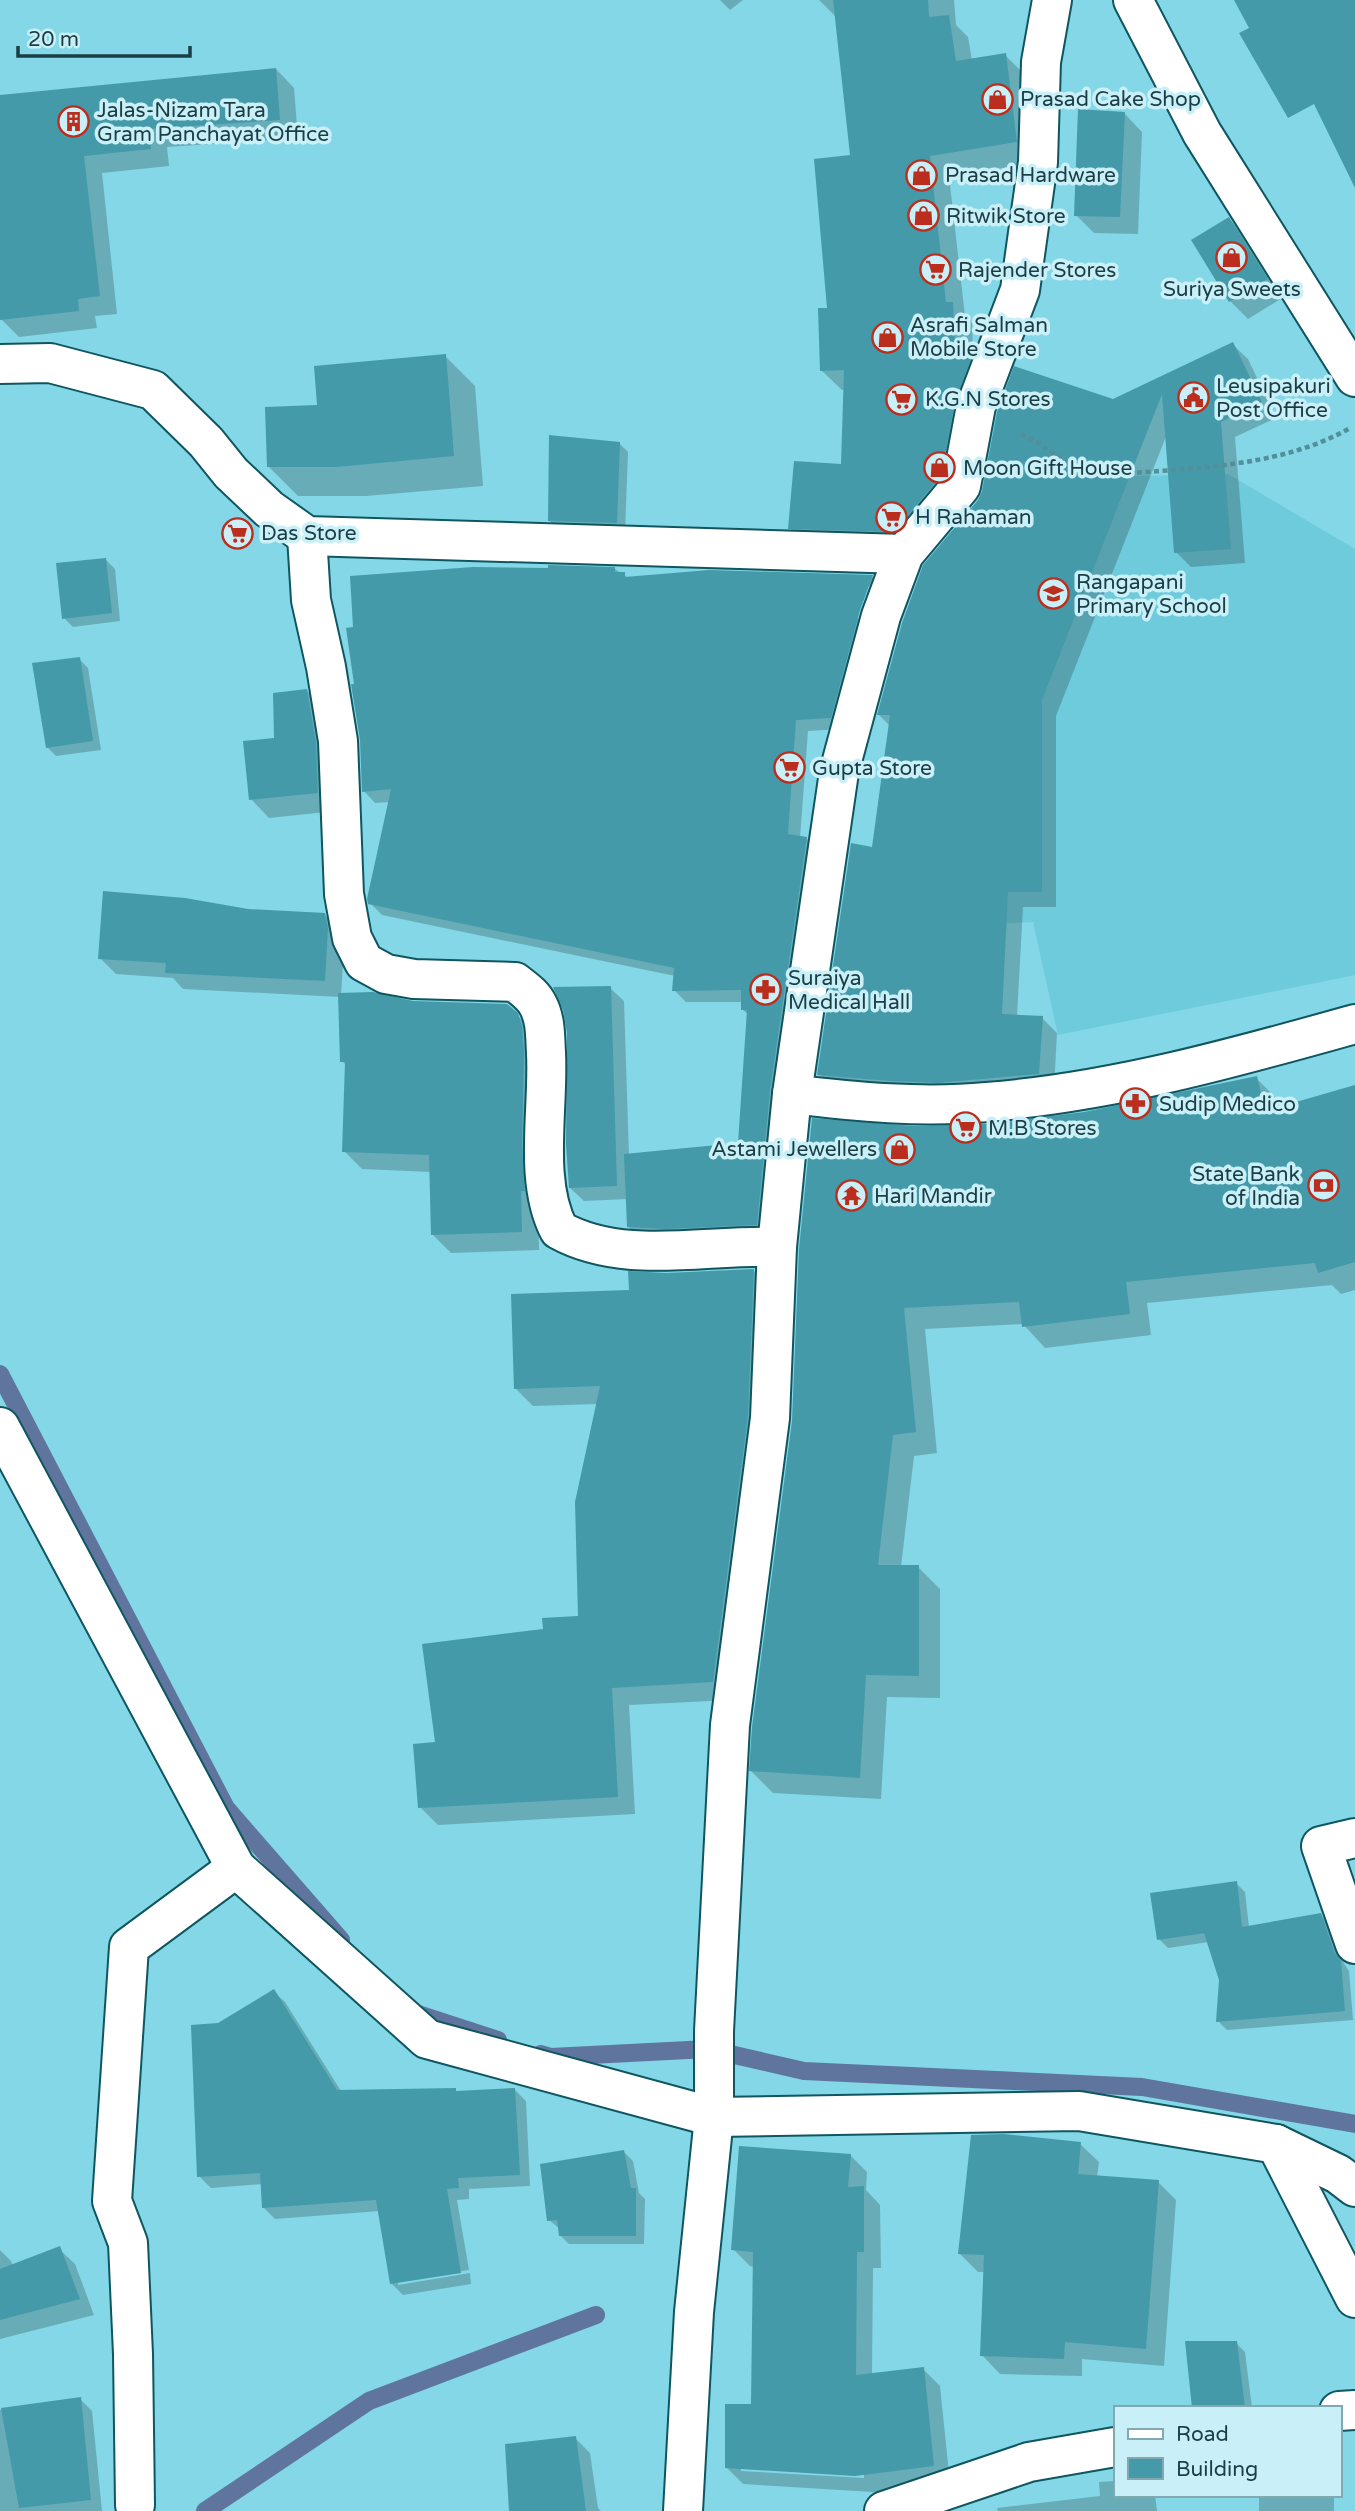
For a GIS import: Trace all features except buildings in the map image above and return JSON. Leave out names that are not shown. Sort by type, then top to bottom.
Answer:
[{"type":"street","points":[[683,2511],[694,2312],[714,2117],[713,2031],[730,1725],[770,1418],[777,1247],[792,1094],[839,772],[881,616],[904,554],[961,486],[976,406],[1020,290],[1038,162],[1041,62],[1052,0]]},
{"type":"street","points":[[1133,0],[1202,133],[1355,377]]},
{"type":"street","points":[[0,364],[50,363],[153,390],[206,442],[231,473],[269,509],[307,536],[904,554]]},
{"type":"street","points":[[307,536],[312,600],[338,741],[344,894],[352,938],[364,961],[386,974],[414,979],[515,982],[534,999],[544,1024],[545,1037],[545,1190],[559,1230],[598,1246],[626,1249],[687,1249],[741,1245],[777,1247]]},
{"type":"street","points":[[792,1094],[872,1104],[986,1102],[1108,1086],[1220,1061],[1355,1024]]},
{"type":"street","points":[[0,1427],[236,1868],[427,2039],[714,2117],[1079,2111],[1276,2144],[1349,2173]]},
{"type":"street","points":[[1355,1838],[1321,1846],[1355,1944]]},
{"type":"street","points":[[135,2505],[134,2354],[128,2243],[112,2201],[129,1947],[236,1868]]},
{"type":"street","points":[[1276,2144],[1355,2298]]},
{"type":"street","points":[[884,2511],[1029,2462],[1114,2447]]},
{"type":"path","points":[[976,406],[1000,426],[1030,438],[1088,475],[1101,476],[1273,458],[1337,435],[1355,425]]},
{"type":"shaded area","points":[[1228,474],[1355,549],[1355,975],[1058,1035],[1033,922],[969,925],[1096,477]]},
{"type":"waterway","points":[[0,1374],[226,1808],[341,1940]]},
{"type":"waterway","points":[[412,2012],[498,2040]]},
{"type":"waterway","points":[[541,2054],[551,2057],[708,2049],[804,2071],[1142,2087],[1355,2124]]},
{"type":"waterway","points":[[205,2511],[369,2401],[596,2315]]},
{"type":"place","name":"Prasad Cake Shop","points":[[997,99]]},
{"type":"place","name":"Jalas-Nizam Tara Gram Panchayat Office","points":[[74,122]]},
{"type":"place","name":"Prasad Hardware","points":[[922,175]]},
{"type":"place","name":"Ritwik Store","points":[[923,216]]},
{"type":"place","name":"Suriya Sweets","points":[[1232,257]]},
{"type":"place","name":"Rajender Stores","points":[[935,270]]},
{"type":"place","name":"Asrafi Salman Mobile Store","points":[[887,337]]},
{"type":"place","name":"Leusipakuri Post Office","points":[[1193,398]]},
{"type":"place","name":"K.G.N Stores","points":[[902,399]]},
{"type":"place","name":"Moon Gift House","points":[[940,468]]},
{"type":"place","name":"H Rahaman","points":[[892,517]]},
{"type":"place","name":"Das Store","points":[[238,533]]},
{"type":"place","name":"Rangapani Primary School","points":[[1053,594]]},
{"type":"place","name":"Gupta Store","points":[[789,768]]},
{"type":"place","name":"Suraiya Medical Hall","points":[[765,990]]},
{"type":"place","name":"Sudip Medico","points":[[1136,1104]]},
{"type":"place","name":"M.B Stores","points":[[965,1128]]},
{"type":"place","name":"Astami Jewellers","points":[[900,1149]]},
{"type":"place","name":"State Bank of India","points":[[1323,1186]]},
{"type":"place","name":"Hari Mandir","points":[[851,1196]]}]
